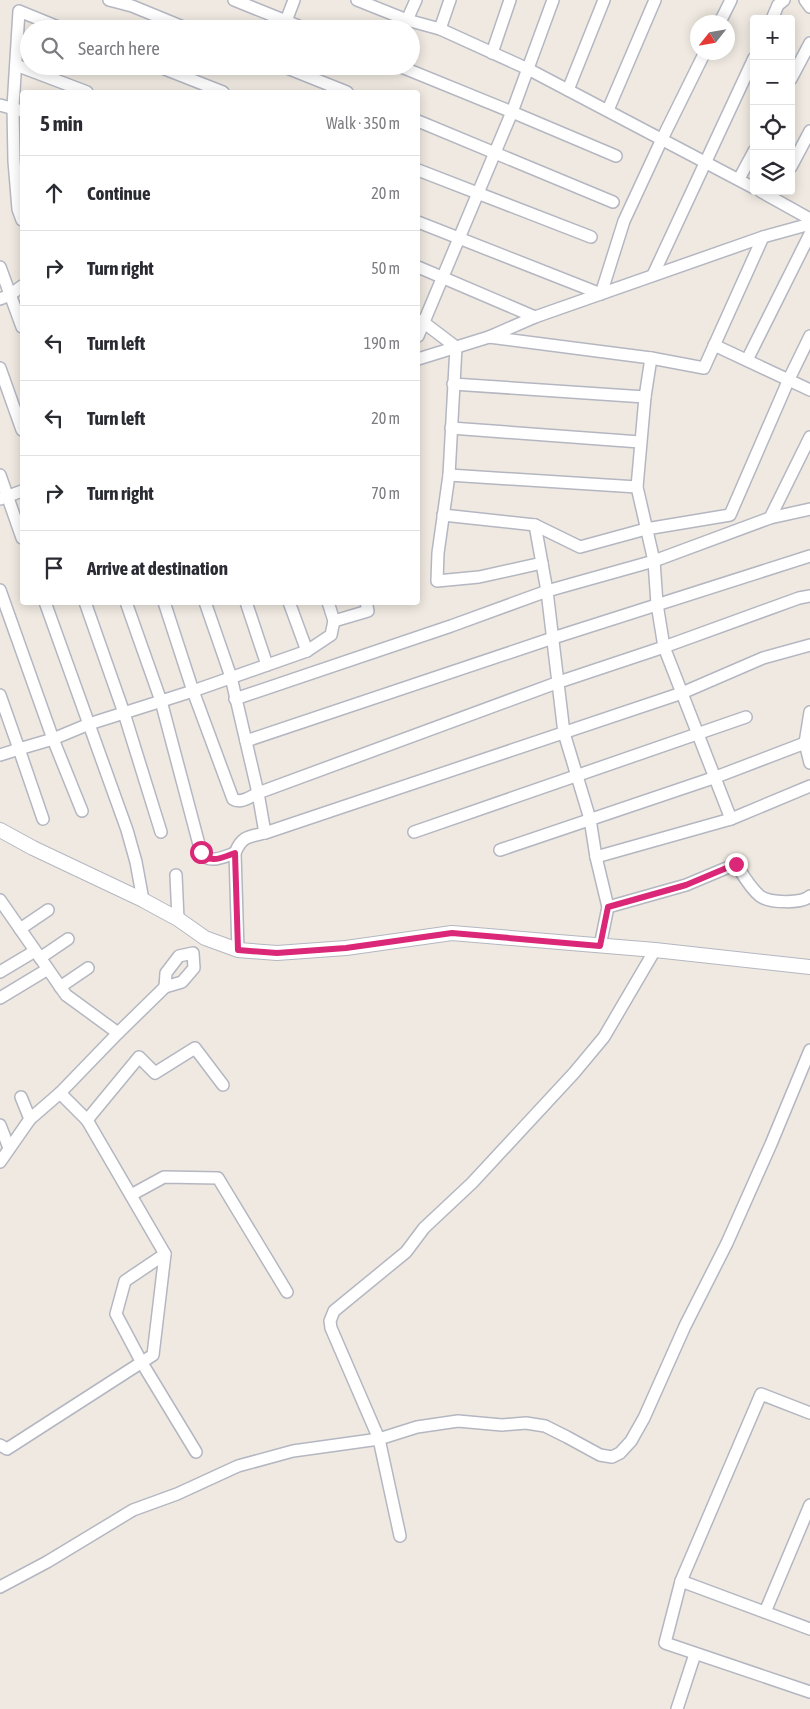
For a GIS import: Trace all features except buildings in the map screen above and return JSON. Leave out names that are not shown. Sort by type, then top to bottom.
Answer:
[{"type":"street","points":[[109,0],[132,6],[166,20]]},
{"type":"street","points":[[234,0],[284,20]]},
{"type":"street","points":[[286,20],[294,0]]},
{"type":"street","points":[[365,1],[407,20],[416,0]]},
{"type":"street","points":[[440,29],[450,0]]},
{"type":"street","points":[[492,53],[510,0]]},
{"type":"street","points":[[456,347],[420,321],[443,277],[460,238],[512,112],[553,0]]},
{"type":"street","points":[[568,90],[604,0]]},
{"type":"street","points":[[608,110],[655,0]]},
{"type":"street","points":[[724,15],[731,0]]},
{"type":"street","points":[[774,15],[778,6],[784,0]]},
{"type":"street","points":[[805,0],[810,7]]},
{"type":"street","points":[[20,196],[16,65],[19,11],[41,20]]},
{"type":"street","points":[[420,24],[440,29],[528,69],[750,186]]},
{"type":"street","points":[[795,71],[810,43]]},
{"type":"street","points":[[601,294],[624,221],[701,60]]},
{"type":"street","points":[[653,275],[753,60]]},
{"type":"street","points":[[16,65],[20,67]]},
{"type":"street","points":[[42,75],[81,90]]},
{"type":"street","points":[[180,75],[218,90]]},
{"type":"street","points":[[304,75],[342,90]]},
{"type":"street","points":[[420,75],[616,156]]},
{"type":"street","points":[[0,105],[18,109]]},
{"type":"street","points":[[420,122],[613,202]]},
{"type":"street","points":[[795,159],[810,131]]},
{"type":"street","points":[[739,179],[750,158]]},
{"type":"street","points":[[420,171],[591,237]]},
{"type":"street","points":[[777,195],[810,219]]},
{"type":"street","points":[[420,223],[601,294]]},
{"type":"street","points":[[420,358],[488,337],[535,317],[763,237],[810,224]]},
{"type":"street","points":[[747,360],[810,234]]},
{"type":"street","points":[[488,337],[651,358],[704,368],[763,237]]},
{"type":"street","points":[[0,267],[5,297],[20,323]]},
{"type":"street","points":[[420,268],[535,317]]},
{"type":"street","points":[[5,297],[20,287]]},
{"type":"street","points":[[444,515],[535,525],[580,547],[646,529],[730,515],[789,378],[810,336]]},
{"type":"street","points":[[714,345],[789,378],[810,390]]},
{"type":"street","points":[[456,347],[449,475],[438,553],[437,582],[479,578],[542,563]]},
{"type":"street","points":[[651,358],[644,397],[637,488],[654,561],[657,604],[664,646],[731,819]]},
{"type":"street","points":[[0,368],[20,424]]},
{"type":"street","points":[[453,384],[644,397]]},
{"type":"street","points":[[451,428],[640,442]]},
{"type":"street","points":[[770,518],[810,437]]},
{"type":"street","points":[[449,475],[637,488]]},
{"type":"street","points":[[0,476],[4,498],[20,534]]},
{"type":"street","points":[[4,498],[20,492]]},
{"type":"street","points":[[235,699],[451,626],[547,591],[654,561],[770,518],[810,509]]},
{"type":"street","points":[[535,525],[547,591],[564,733],[590,818],[596,857],[608,907],[600,946]]},
{"type":"street","points":[[246,741],[553,638],[810,556]]},
{"type":"street","points":[[0,590],[53,739],[82,811]]},
{"type":"street","points":[[165,605],[193,691],[233,799],[242,801],[258,793],[559,682],[799,598],[810,596]]},
{"type":"street","points":[[46,605],[127,830],[136,862],[143,900]]},
{"type":"street","points":[[86,605],[124,713],[161,832]]},
{"type":"street","points":[[127,605],[161,701],[201,852],[204,857],[209,859],[217,859],[235,853]]},
{"type":"street","points":[[206,605],[231,677],[258,793],[265,833]]},
{"type":"street","points":[[247,605],[267,665]]},
{"type":"street","points":[[290,605],[307,651]]},
{"type":"street","points":[[0,755],[53,739],[89,724],[193,691],[307,651],[331,635],[334,621],[329,605]]},
{"type":"street","points":[[334,621],[368,611],[367,605]]},
{"type":"street","points":[[238,950],[235,853],[238,844],[244,838],[265,833],[682,693],[762,658],[810,645]]},
{"type":"street","points":[[0,696],[42,819]]},
{"type":"street","points":[[810,712],[805,743],[810,763]]},
{"type":"street","points":[[414,832],[746,717]]},
{"type":"street","points":[[500,850],[716,777],[805,743]]},
{"type":"street","points":[[596,857],[731,819],[810,786]]},
{"type":"street","points":[[0,830],[33,848],[143,900],[178,919],[205,938],[238,950],[277,953],[346,948],[452,933],[655,950],[810,967]]},
{"type":"street","points":[[608,907],[686,885],[736,864],[748,883],[762,897],[786,902],[806,900],[810,896]]},
{"type":"street","points":[[176,875],[178,919]]},
{"type":"street","points":[[0,900],[66,995],[118,1032]]},
{"type":"street","points":[[20,929],[48,910]]},
{"type":"street","points":[[165,988],[166,973],[179,956],[193,953],[205,938]]},
{"type":"street","points":[[0,972],[68,940]]},
{"type":"street","points":[[400,1536],[378,1438],[331,1328],[330,1316],[334,1310],[406,1252],[424,1228],[472,1183],[574,1073],[604,1036],[655,950]]},
{"type":"street","points":[[0,1162],[30,1119],[60,1093],[118,1032],[165,988],[182,982],[194,968],[193,953]]},
{"type":"street","points":[[60,987],[88,968]]},
{"type":"street","points":[[0,998],[48,969]]},
{"type":"street","points":[[87,1120],[139,1057],[156,1073],[195,1048],[223,1085]]},
{"type":"street","points":[[0,1587],[47,1562],[134,1510],[178,1494],[238,1466],[293,1451],[378,1438],[417,1427],[458,1421],[502,1424],[526,1423],[545,1426],[567,1436],[600,1456],[612,1457],[620,1453],[631,1441],[644,1418],[685,1326],[727,1242],[771,1144],[810,1050]]},
{"type":"street","points":[[0,1444],[7,1449],[153,1355],[166,1254],[87,1120],[60,1093]]},
{"type":"street","points":[[22,1097],[30,1119]]},
{"type":"street","points":[[0,1125],[9,1148]]},
{"type":"street","points":[[131,1195],[164,1177],[218,1178],[287,1292]]},
{"type":"street","points":[[166,1254],[125,1282],[116,1314],[142,1363],[196,1452]]},
{"type":"street","points":[[810,1414],[761,1394],[681,1581],[665,1643],[810,1692]]},
{"type":"street","points":[[765,1612],[810,1505]]},
{"type":"street","points":[[681,1581],[810,1629]]},
{"type":"street","points":[[677,1709],[695,1654]]},
{"type":"route","points":[[201,852],[204,857],[209,859],[217,859],[235,853],[238,950],[277,953],[346,948],[452,933],[600,946],[608,907],[686,885],[736,864]]}]
